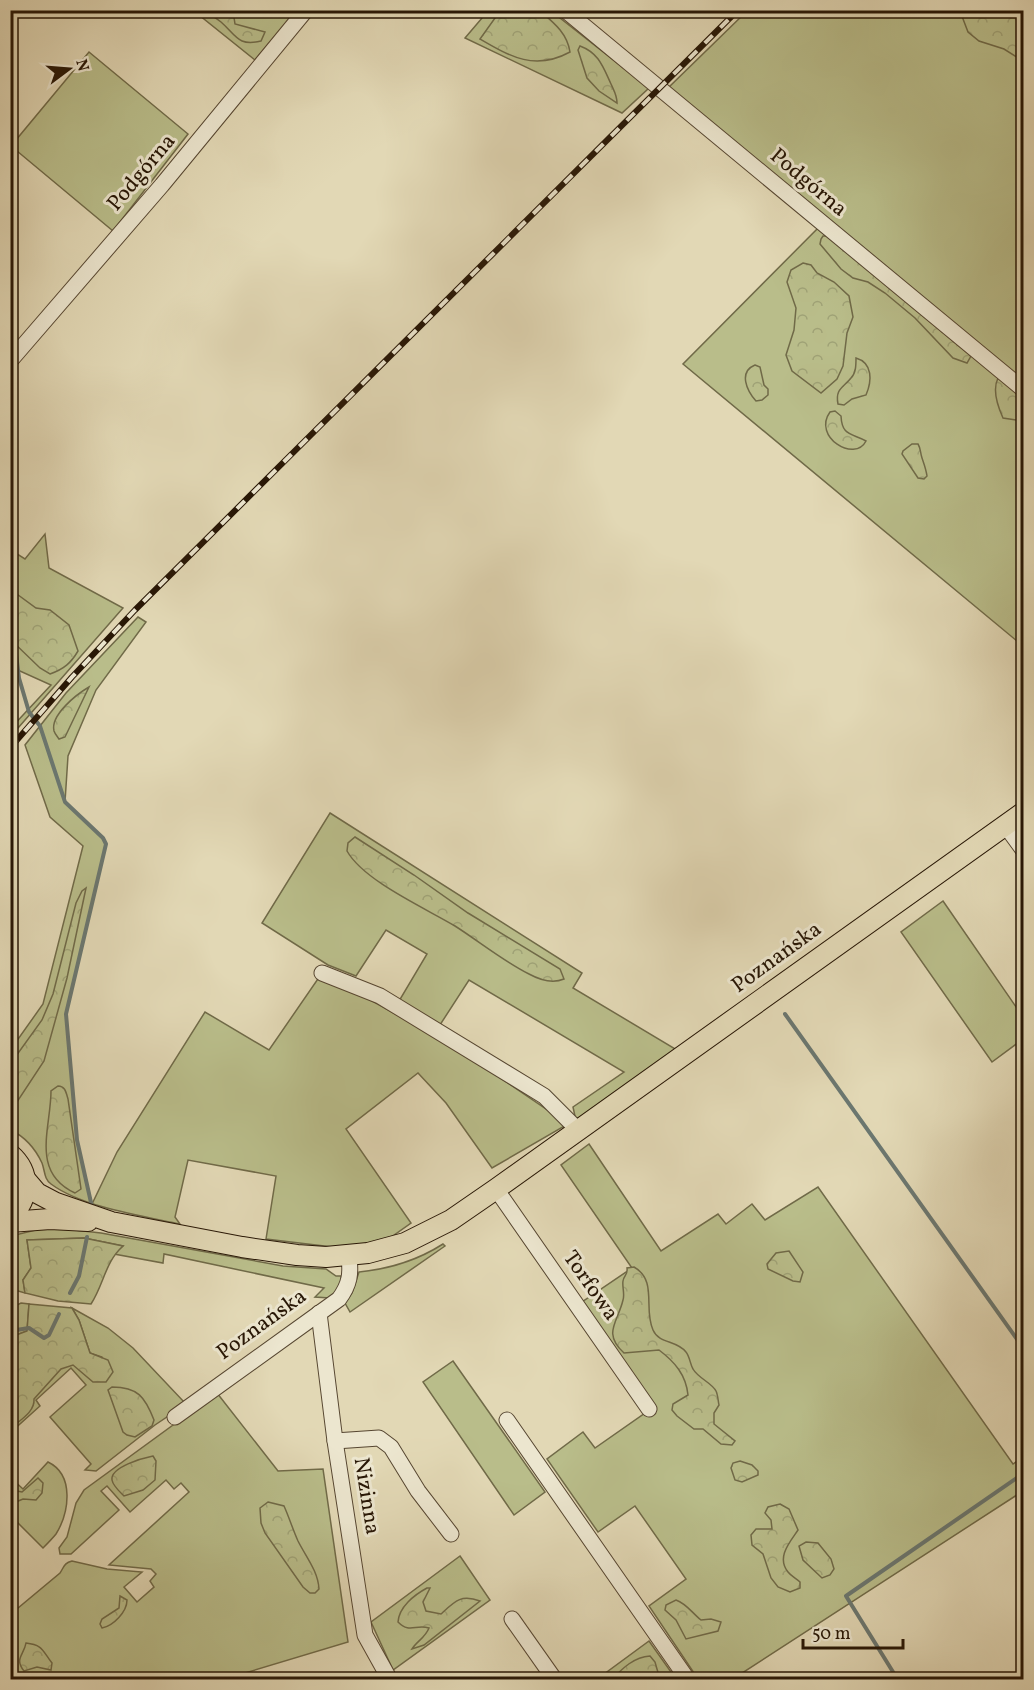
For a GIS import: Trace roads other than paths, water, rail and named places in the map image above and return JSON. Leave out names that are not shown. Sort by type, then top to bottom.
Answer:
[{"type":"main road","name":"Poznańska","points":[[10,1222],[50,1219],[111,1222],[311,1257],[349,1256],[385,1249],[419,1237],[451,1220],[496,1189],[1023,812]]},
{"type":"main road","name":"Poznańska","points":[[10,1154],[22,1168],[25,1179],[37,1193],[56,1203],[111,1222]]},
{"type":"main road","points":[[10,1217],[23,1200],[25,1179]]},
{"type":"street","name":"Podgórna","points":[[10,361],[162,185],[306,10]]},
{"type":"street","name":"Podgórna","points":[[565,10],[1023,390]]},
{"type":"street","points":[[1005,825],[1023,851]]},
{"type":"street","points":[[322,973],[380,996],[524,1083],[544,1096],[578,1130]]},
{"type":"street","name":"Torfowa","points":[[496,1189],[648,1409]]},
{"type":"street","name":"Poznańska","points":[[175,1417],[339,1299],[348,1286],[349,1256]]},
{"type":"street","name":"Nizinna","points":[[319,1313],[335,1441],[365,1635],[390,1680]]},
{"type":"street","points":[[507,1420],[688,1680]]},
{"type":"street","points":[[335,1441],[379,1438],[392,1447],[418,1491],[451,1534]]},
{"type":"street","points":[[512,1619],[555,1680]]},
{"type":"waterway","points":[[10,626],[13,630],[19,678],[29,712],[40,726],[65,802],[103,838],[106,844],[66,1014],[77,1140],[92,1207]]},
{"type":"waterway","points":[[785,1014],[1024,1349]]},
{"type":"waterway","points":[[70,1293],[79,1276],[87,1237]]},
{"type":"waterway","points":[[10,1331],[29,1328],[44,1338],[49,1335],[59,1314]]},
{"type":"waterway","points":[[898,1680],[846,1596],[1024,1473]]},
{"type":"railway","points":[[10,748],[135,610],[738,10]]}]
